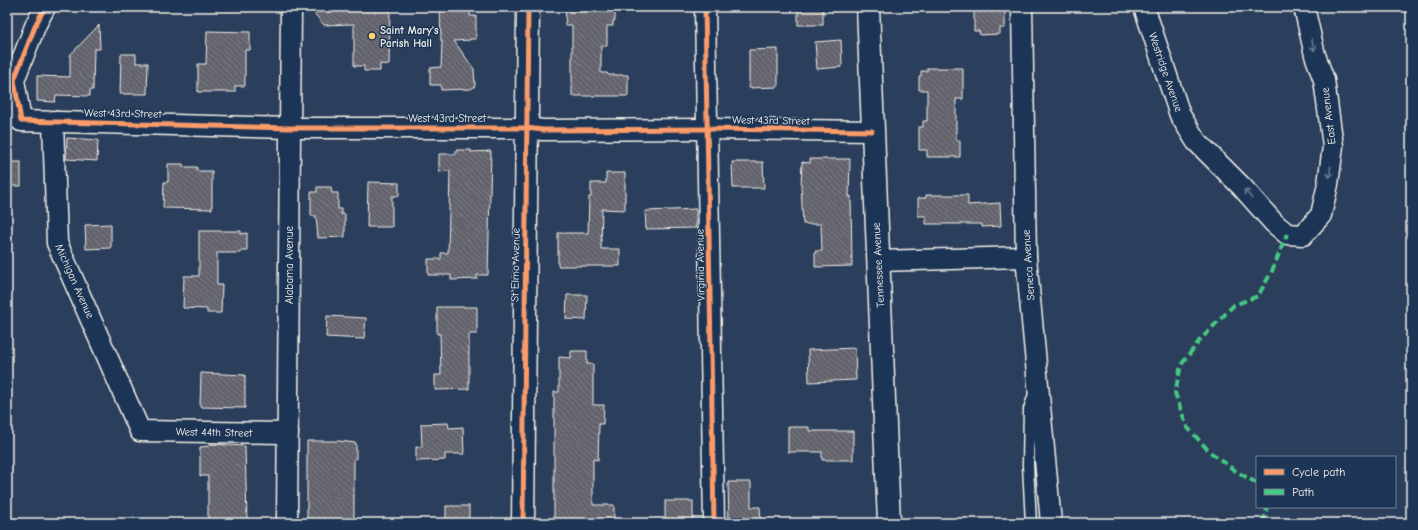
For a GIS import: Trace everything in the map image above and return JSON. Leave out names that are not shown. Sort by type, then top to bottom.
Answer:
[{"type":"street","name":"West 43rd Street","points":[[45,7],[36,24],[14,80],[21,121],[290,128],[526,128],[543,130],[708,129],[872,132]]},
{"type":"street","name":"Alabama Avenue","points":[[288,523],[291,7]]},
{"type":"street","name":"St Elmo Avenue","points":[[523,523],[528,7]]},
{"type":"street","name":"Virginia Avenue","points":[[705,7],[714,523]]},
{"type":"street","name":"Tennessee Avenue","points":[[868,7],[889,523]]},
{"type":"street","name":"Seneca Avenue","points":[[1022,7],[1026,257],[1051,523]]},
{"type":"street","name":"Westridge Avenue","points":[[1144,7],[1180,115],[1196,141],[1242,187],[1274,223]]},
{"type":"street","name":"East Avenue","points":[[1274,223],[1287,234],[1303,235],[1321,216],[1328,184],[1333,146],[1328,105],[1324,80],[1315,55],[1304,7]]},
{"type":"street","name":"Michigan Avenue","points":[[53,122],[56,243],[140,431]]},
{"type":"street","points":[[878,261],[1026,257]]},
{"type":"street","name":"West 44th Street","points":[[140,431],[288,433]]},
{"type":"lane","points":[[1031,523],[1028,466],[1029,409],[1038,380]]},
{"type":"building","name":"Saint Mary's Parish Hall","points":[[309,7],[390,7],[389,65],[380,64],[380,71],[364,71],[364,66],[354,66],[354,24],[324,25]]},
{"type":"building","points":[[440,7],[470,7],[470,16],[476,16],[476,39],[454,41],[474,69],[475,86],[471,89],[441,90],[441,85],[430,85],[430,68],[441,67],[442,41]]},
{"type":"building","points":[[566,7],[615,7],[615,21],[613,21],[613,26],[607,26],[607,46],[601,46],[601,73],[607,73],[608,75],[628,75],[628,96],[572,96],[572,25],[565,25]]},
{"type":"building","points":[[798,7],[823,7],[823,25],[798,25]]},
{"type":"building","points":[[974,7],[999,7],[999,11],[1005,11],[1005,28],[1000,28],[1000,34],[980,35],[979,31],[974,31]]},
{"type":"building","points":[[99,25],[100,49],[94,49],[93,90],[90,90],[90,96],[56,95],[55,102],[37,101],[37,76],[70,77],[70,55]]},
{"type":"building","points":[[207,31],[250,32],[250,50],[245,50],[245,86],[235,86],[235,92],[198,92],[198,64],[206,64]]},
{"type":"building","points":[[841,40],[842,67],[817,69],[815,42]]},
{"type":"building","points":[[778,49],[778,87],[749,88],[749,50]]},
{"type":"building","points":[[121,54],[136,54],[136,63],[148,63],[147,94],[120,94]]},
{"type":"building","points":[[927,68],[963,68],[963,99],[956,99],[956,140],[960,140],[960,157],[927,157],[927,150],[919,150],[919,127],[923,127],[923,121],[927,121],[927,90],[919,90],[919,76],[921,76],[921,71],[927,71]]},
{"type":"building","points":[[67,138],[98,140],[97,161],[66,159]]},
{"type":"building","points":[[456,150],[471,150],[471,152],[491,151],[488,275],[477,275],[477,279],[451,280],[451,275],[428,275],[428,259],[441,259],[441,253],[448,253],[450,171],[439,172],[439,154],[456,154]]},
{"type":"building","points":[[810,159],[850,159],[849,197],[851,196],[852,266],[815,267],[815,251],[822,251],[821,224],[803,224],[801,186],[802,162],[810,163]]},
{"type":"building","points":[[7,162],[21,162],[21,186],[7,186]]},
{"type":"building","points":[[732,162],[763,162],[764,188],[733,188]]},
{"type":"building","points":[[168,164],[183,164],[183,167],[197,167],[197,171],[212,171],[212,209],[163,208],[164,182],[168,182]]},
{"type":"building","points":[[606,173],[625,173],[625,210],[602,209],[601,249],[620,249],[620,266],[558,266],[558,233],[588,233],[591,183],[606,183]]},
{"type":"building","points":[[368,182],[399,183],[399,196],[392,196],[392,227],[367,227]]},
{"type":"building","points":[[317,187],[331,187],[332,193],[338,193],[338,209],[341,209],[341,214],[345,214],[345,237],[318,238],[316,216],[311,216],[311,192],[317,192]]},
{"type":"building","points":[[926,195],[968,195],[968,205],[1000,203],[1001,226],[982,227],[982,224],[926,224],[926,216],[918,216],[918,198],[926,198]]},
{"type":"building","points":[[696,209],[696,228],[646,229],[645,211]]},
{"type":"building","points":[[111,224],[111,248],[86,249],[85,225]]},
{"type":"building","points":[[199,231],[241,231],[241,234],[247,233],[247,251],[241,251],[241,253],[217,253],[217,285],[222,285],[221,313],[207,313],[207,309],[183,308],[184,276],[199,276]]},
{"type":"building","points":[[567,295],[587,295],[586,320],[566,319]]},
{"type":"building","points":[[437,307],[477,307],[477,334],[469,334],[469,389],[435,390],[435,375],[441,375],[440,334],[437,334]]},
{"type":"building","points":[[327,316],[366,318],[364,339],[326,337]]},
{"type":"building","points":[[855,348],[856,380],[809,382],[808,350]]},
{"type":"building","points":[[571,351],[587,351],[587,364],[593,364],[593,405],[604,405],[603,424],[599,424],[598,460],[593,459],[593,505],[614,505],[614,523],[554,523],[554,392],[559,392],[559,357],[571,358]]},
{"type":"building","points":[[201,373],[245,375],[245,408],[200,407]]},
{"type":"building","points":[[448,423],[449,428],[463,427],[464,454],[445,454],[445,460],[416,461],[416,447],[422,447],[421,424]]},
{"type":"building","points":[[788,427],[809,427],[809,431],[853,431],[853,460],[822,460],[822,452],[788,452]]},
{"type":"building","points":[[307,441],[339,441],[356,443],[356,459],[354,459],[354,523],[307,523]]},
{"type":"building","points":[[210,444],[245,446],[247,520],[239,520],[239,523],[208,523],[208,476],[200,476],[200,447],[210,446]]},
{"type":"building","points":[[728,482],[751,482],[751,507],[760,507],[761,522],[729,523]]},
{"type":"building","points":[[665,501],[693,501],[693,523],[665,523]]},
{"type":"building","points":[[446,506],[469,506],[469,523],[446,523]]},
{"type":"marked path","points":[[1256,482],[1237,472],[1210,452],[1187,427],[1175,393],[1181,365],[1200,340],[1234,305],[1258,296],[1272,271],[1287,234]]},
{"type":"marked path","points":[[1263,523],[1267,508]]},
{"type":"cycle path","points":[[45,7],[36,24],[14,80],[21,121],[291,128],[526,128],[543,130],[708,129],[872,131]]},
{"type":"cycle path","points":[[523,523],[528,7]]},
{"type":"cycle path","points":[[705,7],[714,523]]},
{"type":"place","name":"Saint Mary's Parish Hall","points":[[372,36]]}]
